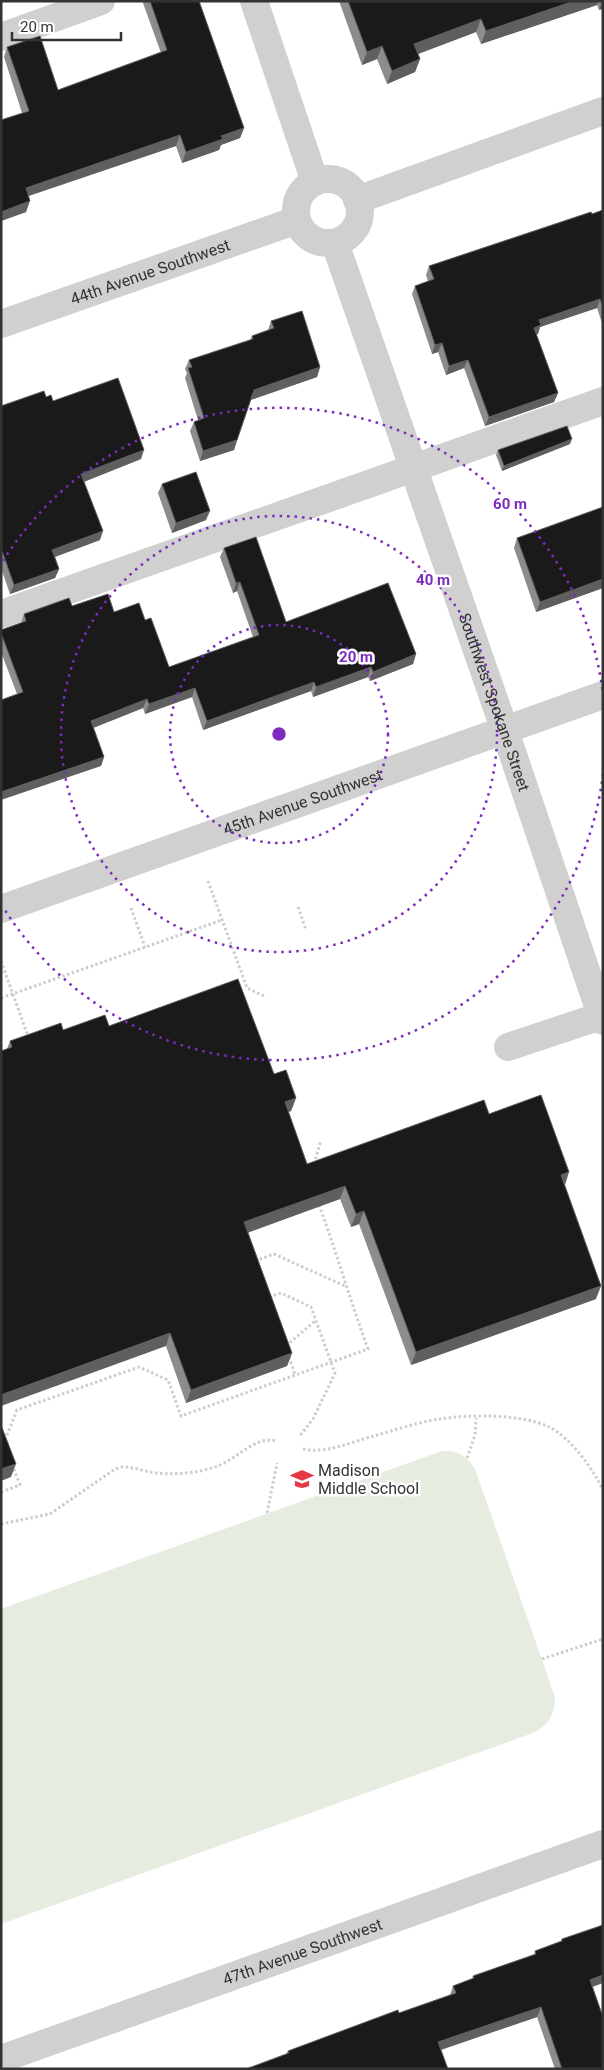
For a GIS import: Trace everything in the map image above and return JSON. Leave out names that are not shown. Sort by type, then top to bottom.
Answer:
[{"type":"street","points":[[1,37],[101,1]]},
{"type":"street","points":[[254,1],[315,182]]},
{"type":"street","points":[[357,200],[603,111]]},
{"type":"street","points":[[330,179],[340,182],[349,187],[357,200],[360,214],[358,224],[352,233],[335,243],[315,241],[306,235],[297,220],[296,204],[301,193],[315,182],[330,179]]},
{"type":"street","name":"44th Avenue Southwest","points":[[1,324],[297,220]]},
{"type":"street","name":"Southwest Spokane Street","points":[[335,243],[505,731],[596,981],[602,1018]]},
{"type":"street","points":[[1,614],[603,401]]},
{"type":"street","name":"45th Avenue Southwest","points":[[1,909],[603,695]]},
{"type":"street","points":[[508,1047],[602,1018]]},
{"type":"street","name":"47th Avenue Southwest","points":[[1,2059],[603,1844]]},
{"type":"path","points":[[208,881],[247,988],[264,996]]},
{"type":"path","points":[[298,907],[306,930]]},
{"type":"path","points":[[131,908],[145,947]]},
{"type":"path","points":[[1,998],[222,920]]},
{"type":"path","points":[[1,961],[31,1045]]},
{"type":"path","points":[[314,1166],[321,1140]]},
{"type":"path","points":[[4,1442],[17,1410],[139,1367],[168,1380],[182,1416],[368,1349],[345,1286],[342,1268],[317,1200]]},
{"type":"path","points":[[249,1263],[274,1254],[345,1286]]},
{"type":"path","points":[[263,1299],[281,1293],[311,1307],[334,1373],[313,1419],[299,1437]]},
{"type":"path","points":[[268,1298],[271,1306]]},
{"type":"path","points":[[283,1338],[286,1347],[316,1321]]},
{"type":"path","points":[[289,1356],[295,1375]]},
{"type":"path","points":[[303,1449],[324,1450],[438,1419],[462,1416],[476,1418],[500,1416],[527,1420],[550,1427],[581,1456],[595,1474],[603,1490]]},
{"type":"path","points":[[467,1458],[475,1435],[476,1418]]},
{"type":"path","points":[[1,1524],[50,1514],[115,1469],[122,1467],[183,1474],[218,1466],[257,1442],[269,1439],[277,1441]]},
{"type":"path","points":[[1,1492],[20,1485],[11,1459]]},
{"type":"path","points":[[267,1513],[276,1463]]},
{"type":"path","points":[[542,1659],[603,1639]]},
{"type":"shaded area","points":[[442,1451],[462,1455],[475,1469],[555,1697],[555,1704],[549,1720],[541,1728],[530,1734],[1,1924],[1,1609]]},
{"type":"building","points":[[150,1],[199,1],[244,128],[221,136],[223,139],[186,152],[180,135],[26,188],[30,201],[1,212],[1,120],[29,111],[7,47],[40,36],[58,90],[167,50]]},
{"type":"building","points":[[348,1],[574,1],[486,31],[481,19],[414,44],[420,59],[392,71],[382,46],[367,52]]},
{"type":"building","points":[[603,210],[603,308],[600,299],[539,320],[541,325],[534,328],[558,393],[489,417],[468,360],[449,366],[442,343],[435,345],[415,286],[434,279],[429,266],[591,212],[592,214]]},
{"type":"building","points":[[302,311],[320,367],[254,390],[237,440],[203,451],[194,422],[204,418],[188,368],[192,367],[189,360],[253,339],[252,336],[274,328],[271,321]]},
{"type":"building","points":[[118,378],[144,450],[81,474],[103,531],[52,550],[59,569],[14,585],[1,548],[1,406],[44,391],[46,397],[51,395],[53,401]]},
{"type":"building","points":[[567,426],[572,439],[504,466],[498,450]]},
{"type":"building","points":[[196,472],[210,511],[176,523],[162,484]]},
{"type":"building","points":[[603,507],[603,579],[540,602],[517,538]]},
{"type":"building","points":[[256,537],[286,622],[388,583],[416,654],[373,672],[371,667],[316,687],[314,682],[207,721],[195,688],[149,704],[147,699],[91,721],[104,757],[1,792],[1,700],[23,692],[1,630],[26,621],[24,614],[69,598],[72,606],[108,594],[114,612],[139,603],[145,620],[151,618],[169,667],[259,635],[240,582],[236,583],[224,548]]},
{"type":"building","points":[[238,979],[274,1074],[286,1070],[296,1098],[285,1102],[307,1164],[484,1100],[489,1114],[541,1095],[569,1172],[561,1175],[601,1286],[416,1352],[364,1211],[356,1214],[345,1186],[244,1222],[292,1353],[191,1390],[170,1333],[1,1395],[1,1051],[12,1047],[10,1041],[61,1023],[63,1030],[105,1015],[109,1026]]},
{"type":"building","points":[[1,1425],[16,1464],[1,1469]]},
{"type":"building","points":[[603,1925],[603,1975],[590,1980],[603,2017],[603,2069],[562,2069],[541,2007],[438,2042],[448,2069],[246,2069],[289,2053],[288,2051],[398,2010],[399,2013],[456,1993],[453,1986],[474,1978],[473,1976],[536,1954],[535,1951],[562,1941],[562,1939]]},
{"type":"place","name":"Madison Middle School","points":[[302,1479]]}]
